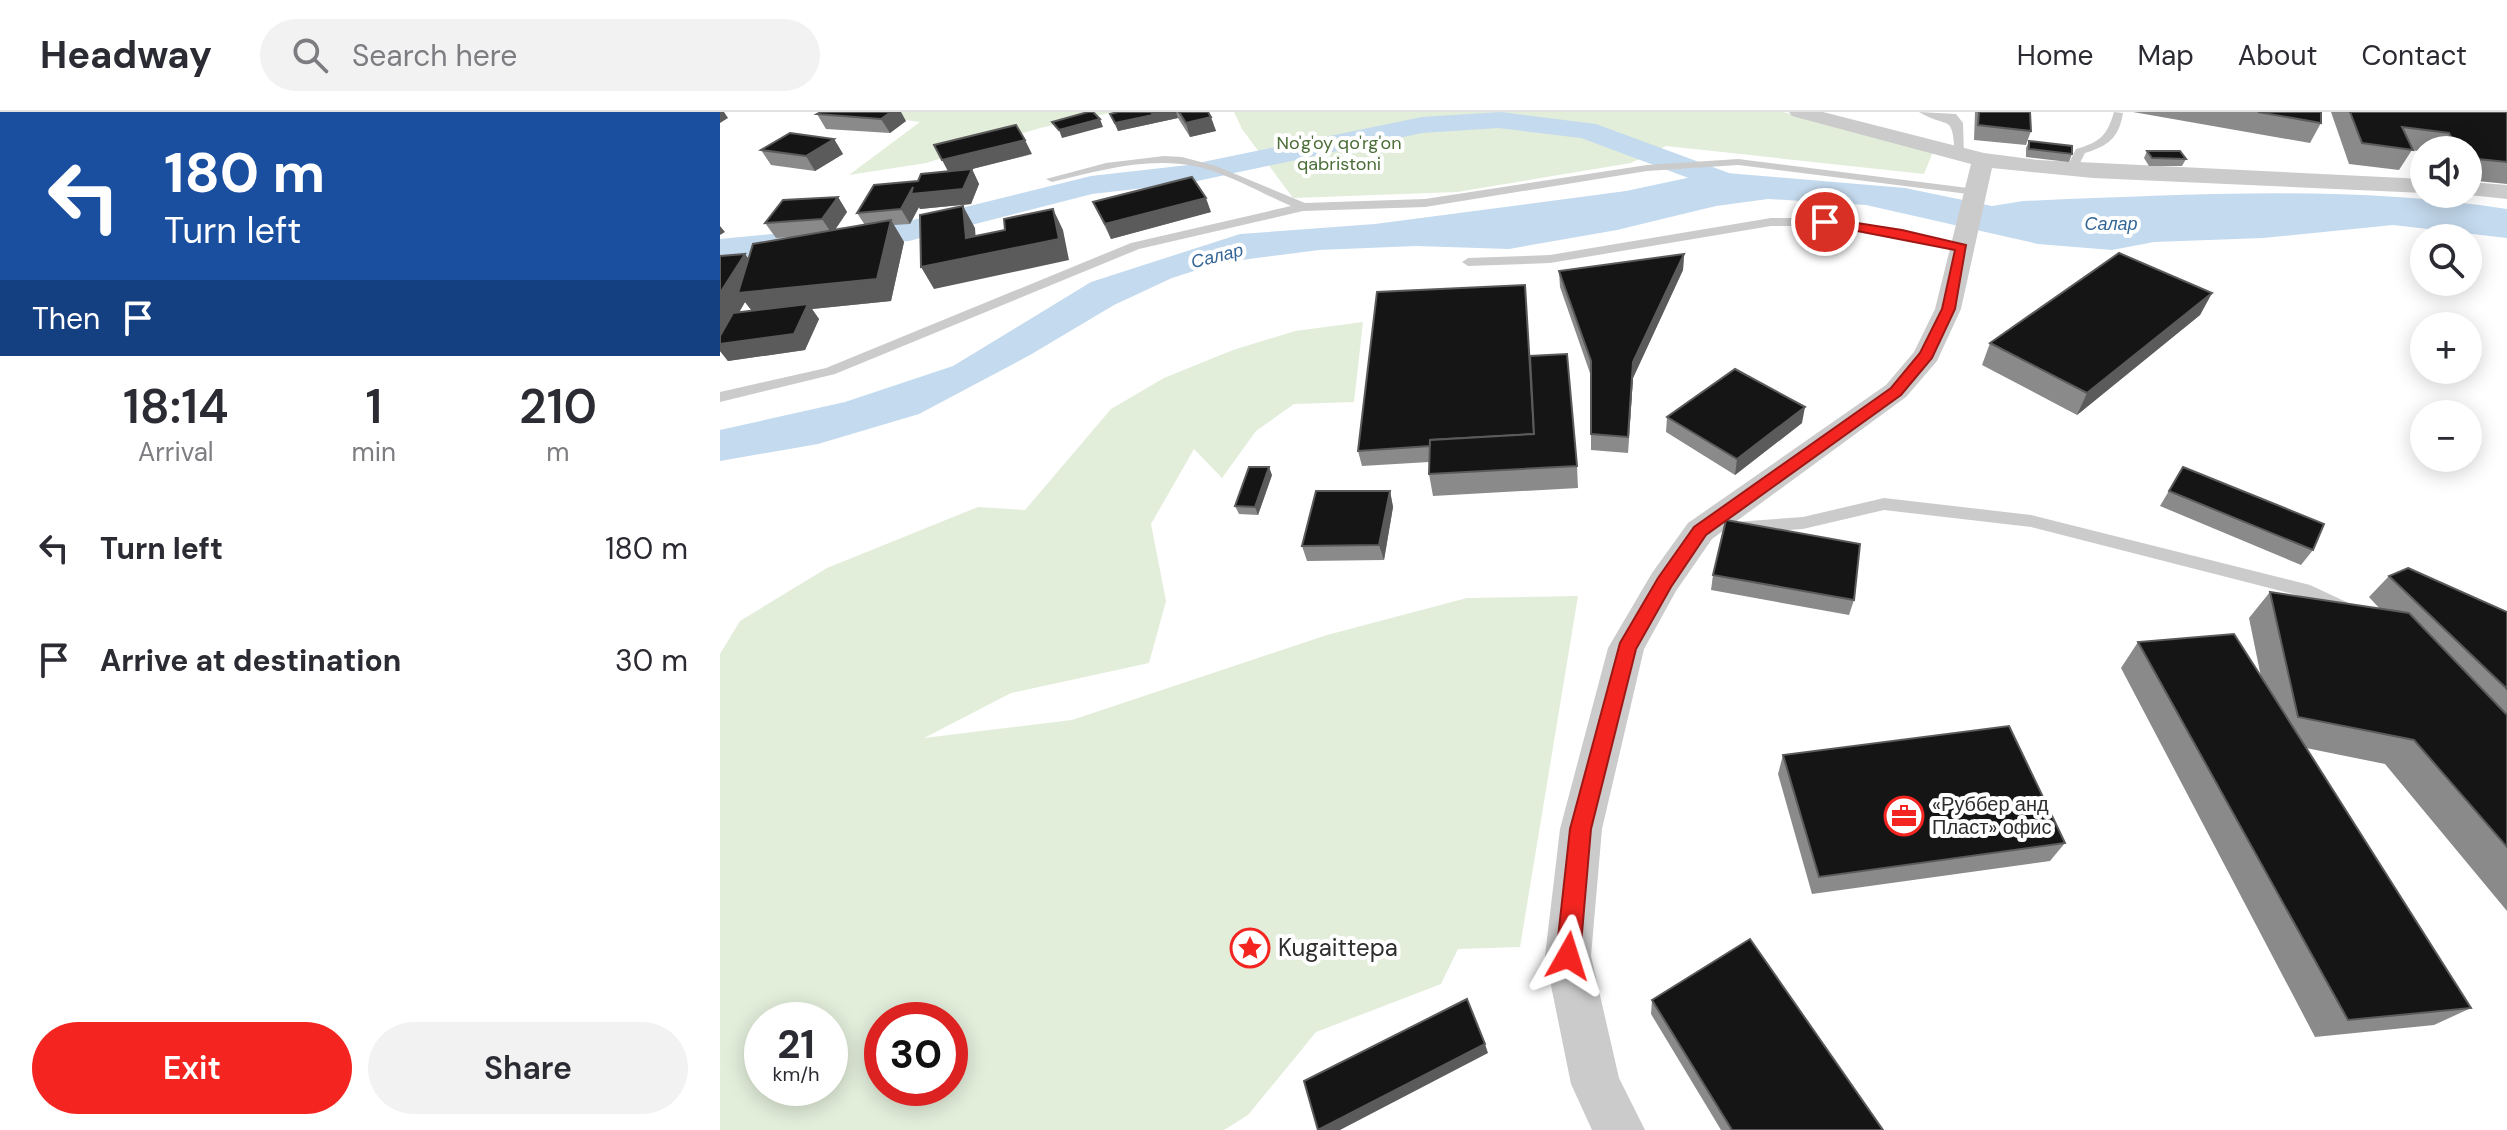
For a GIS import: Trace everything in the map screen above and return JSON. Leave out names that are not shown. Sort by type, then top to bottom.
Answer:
[{"type":"street","points":[[1799,112],[1983,160],[2071,171],[2252,175],[2410,185]]},
{"type":"street","points":[[1619,1130],[1596,1084],[1568,956],[1581,829],[1626,648],[1664,582],[1700,531],[1896,391],[1927,355],[1948,309],[1983,160]]},
{"type":"street","points":[[2482,190],[2507,192]]},
{"type":"lane","points":[[1924,112],[1952,116],[1958,123],[1960,154]]},
{"type":"lane","points":[[2071,171],[2080,151],[2105,143],[2116,132],[2118,113]]},
{"type":"lane","points":[[1052,179],[1108,166],[1161,160],[1197,163],[1303,207]]},
{"type":"lane","points":[[720,397],[830,371],[1135,246],[1303,207],[1425,203],[1647,168],[1738,162],[1976,195]]},
{"type":"lane","points":[[1468,262],[1550,259],[1771,222],[1825,222],[1962,244]]},
{"type":"lane","points":[[1700,531],[1803,523],[1884,504],[2031,521],[2310,592],[2361,617]]},
{"type":"green space","points":[[849,112],[1114,112],[1040,128],[926,163],[849,175],[920,122]]},
{"type":"green space","name":"No'g'oy qo'rg'on qabristoni","points":[[1234,112],[1783,112],[1933,152],[1924,174],[1666,146],[1631,163],[1457,192],[1293,198],[1242,129]]},
{"type":"green space","points":[[1363,322],[1354,402],[1294,404],[1256,431],[1222,478],[1194,449],[1151,524],[1166,601],[1149,663],[1011,693],[924,738],[1072,720],[1327,635],[1467,598],[1578,596],[1520,947],[1458,949],[1441,984],[1316,1032],[1248,1115],[1224,1130],[720,1130],[720,654],[740,621],[827,568],[978,507],[1025,510],[1111,409],[1164,378],[1233,350],[1295,331]]},
{"type":"water","name":"Салар","points":[[1715,172],[1905,188],[1992,206],[2023,201],[2144,196],[2265,193],[2387,196],[2410,198],[2410,208],[2482,206],[2507,209],[2507,238],[2482,235],[2482,224],[2410,224],[2410,227],[2393,225],[2263,238],[2154,242],[2112,250],[2038,244],[1866,205],[1768,199],[1716,206],[1617,230],[1509,249],[1416,246],[1319,250],[1219,263],[1172,278],[1114,305],[1030,355],[919,414],[818,444],[720,461],[720,430],[845,402],[953,366],[1091,282],[1240,234],[1375,224],[1626,191]]},
{"type":"building","points":[[891,112],[881,119],[817,114]]},
{"type":"building","points":[[1093,112],[1100,119],[1059,130],[1052,122]]},
{"type":"building","points":[[1151,112],[1153,115],[1115,123],[1110,114]]},
{"type":"building","points":[[1179,112],[1208,112],[1211,117],[1186,123]]},
{"type":"building","points":[[1979,112],[2030,112],[2031,131],[1978,125]]},
{"type":"building","points":[[2258,112],[2321,112],[2321,123]]},
{"type":"building","points":[[2350,112],[2507,112],[2507,162],[2482,159],[2482,136],[2451,136],[2449,133],[2402,127],[2410,150],[2362,143]]},
{"type":"building","points":[[1016,125],[1025,140],[942,160],[934,145]]},
{"type":"building","points":[[790,133],[834,139],[806,156],[761,150]]},
{"type":"building","points":[[2029,141],[2072,146],[2072,154],[2029,149]]},
{"type":"building","points":[[2147,151],[2180,151],[2186,159],[2152,158]]},
{"type":"building","points":[[972,169],[963,189],[911,194],[913,187],[901,209],[857,213],[874,185],[918,181],[921,174]]},
{"type":"building","points":[[1192,177],[1206,198],[1105,224],[1093,202]]},
{"type":"building","points":[[838,197],[822,219],[765,223],[783,200]]},
{"type":"building","points":[[963,206],[966,238],[1005,230],[1004,219],[1053,209],[1059,239],[921,267],[920,215]]},
{"type":"building","points":[[891,220],[877,279],[738,293],[753,244]]},
{"type":"building","points":[[2119,253],[2212,293],[2087,393],[1990,343]]},
{"type":"building","points":[[745,254],[720,293],[720,256]]},
{"type":"building","points":[[1684,254],[1633,362],[1628,437],[1591,434],[1591,361],[1559,271]]},
{"type":"building","points":[[1525,285],[1534,434],[1430,440],[1430,446],[1358,451],[1377,292]]},
{"type":"building","points":[[808,304],[794,334],[720,344],[720,336],[733,313]]},
{"type":"building","points":[[1567,354],[1577,466],[1429,474],[1430,440],[1534,434],[1530,356]]},
{"type":"building","points":[[1735,369],[1805,407],[1737,459],[1667,417]]},
{"type":"building","points":[[1249,467],[1269,467],[1255,507],[1235,506]]},
{"type":"building","points":[[2183,467],[2324,524],[2313,550],[2169,491]]},
{"type":"building","points":[[1316,491],[1390,491],[1379,545],[1302,546]]},
{"type":"building","points":[[1726,520],[1860,544],[1854,600],[1713,575]]},
{"type":"building","points":[[2408,568],[2507,612],[2507,689],[2389,576]]},
{"type":"building","points":[[2270,592],[2409,613],[2507,715],[2507,847],[2414,740],[2298,717]]},
{"type":"building","points":[[2234,634],[2471,1008],[2348,1020],[2138,642]]},
{"type":"building","points":[[2009,726],[2065,843],[1819,877],[1783,755]]},
{"type":"building","points":[[1750,939],[1883,1130],[1732,1130],[1652,1000]]},
{"type":"building","points":[[1467,999],[1485,1044],[1318,1130],[1304,1081]]},
{"type":"waterway","name":"Салар","points":[[720,249],[909,231],[1091,185],[1188,174],[1422,125],[1498,120],[1586,130],[1745,190]]},
{"type":"place","name":"«Руббер анд Пласт» офис","points":[[1904,816]]},
{"type":"place","name":"Kugaittepa","points":[[1250,948]]},
{"type":"route","points":[[1568,956],[1581,829],[1626,648],[1664,582],[1700,531],[1896,391],[1927,355],[1948,309],[1962,247],[1825,222]]}]
